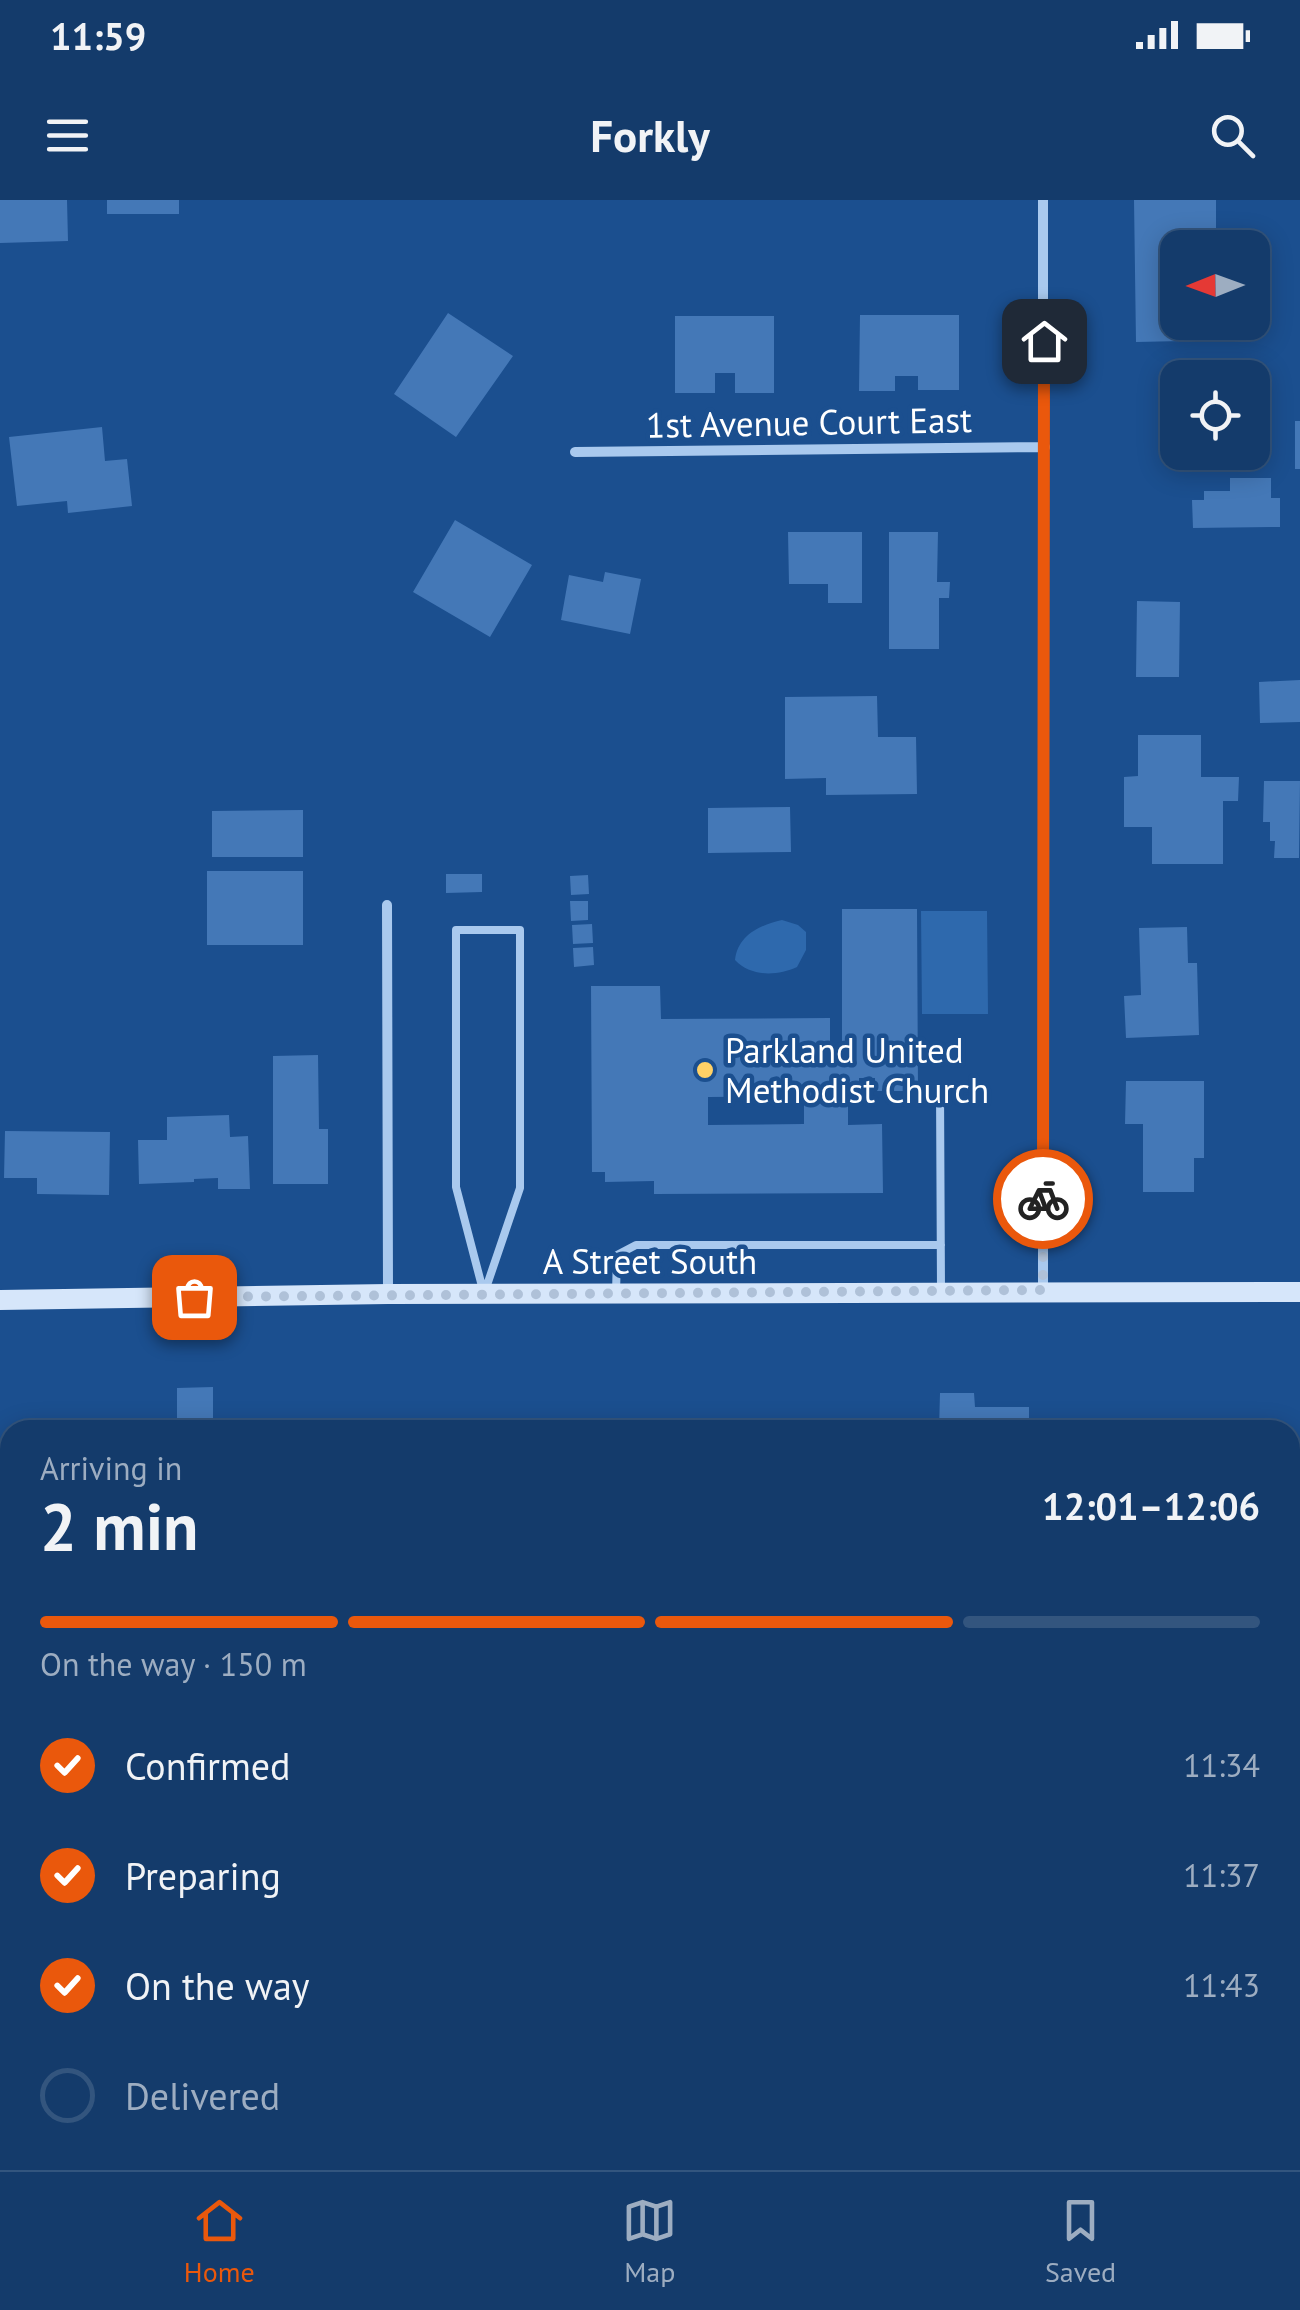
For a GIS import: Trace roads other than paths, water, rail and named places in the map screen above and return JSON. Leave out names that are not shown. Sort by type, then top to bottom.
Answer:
[{"type":"street","points":[[1043,200],[1043,1290]]},
{"type":"street","name":"1st Avenue Court East","points":[[575,452],[1045,447]]},
{"type":"street","points":[[387,905],[388,1294]]},
{"type":"street","name":"A Street South","points":[[0,1300],[388,1294],[1300,1292]]},
{"type":"lane","points":[[456,930],[520,930],[520,1188],[484,1294],[456,1187],[456,930]]},
{"type":"lane","points":[[940,1088],[941,1291]]},
{"type":"lane","points":[[616,1294],[617,1255],[636,1245],[941,1244]]},
{"type":"place","name":"Parkland United Methodist Church","points":[[705,1070]]}]
